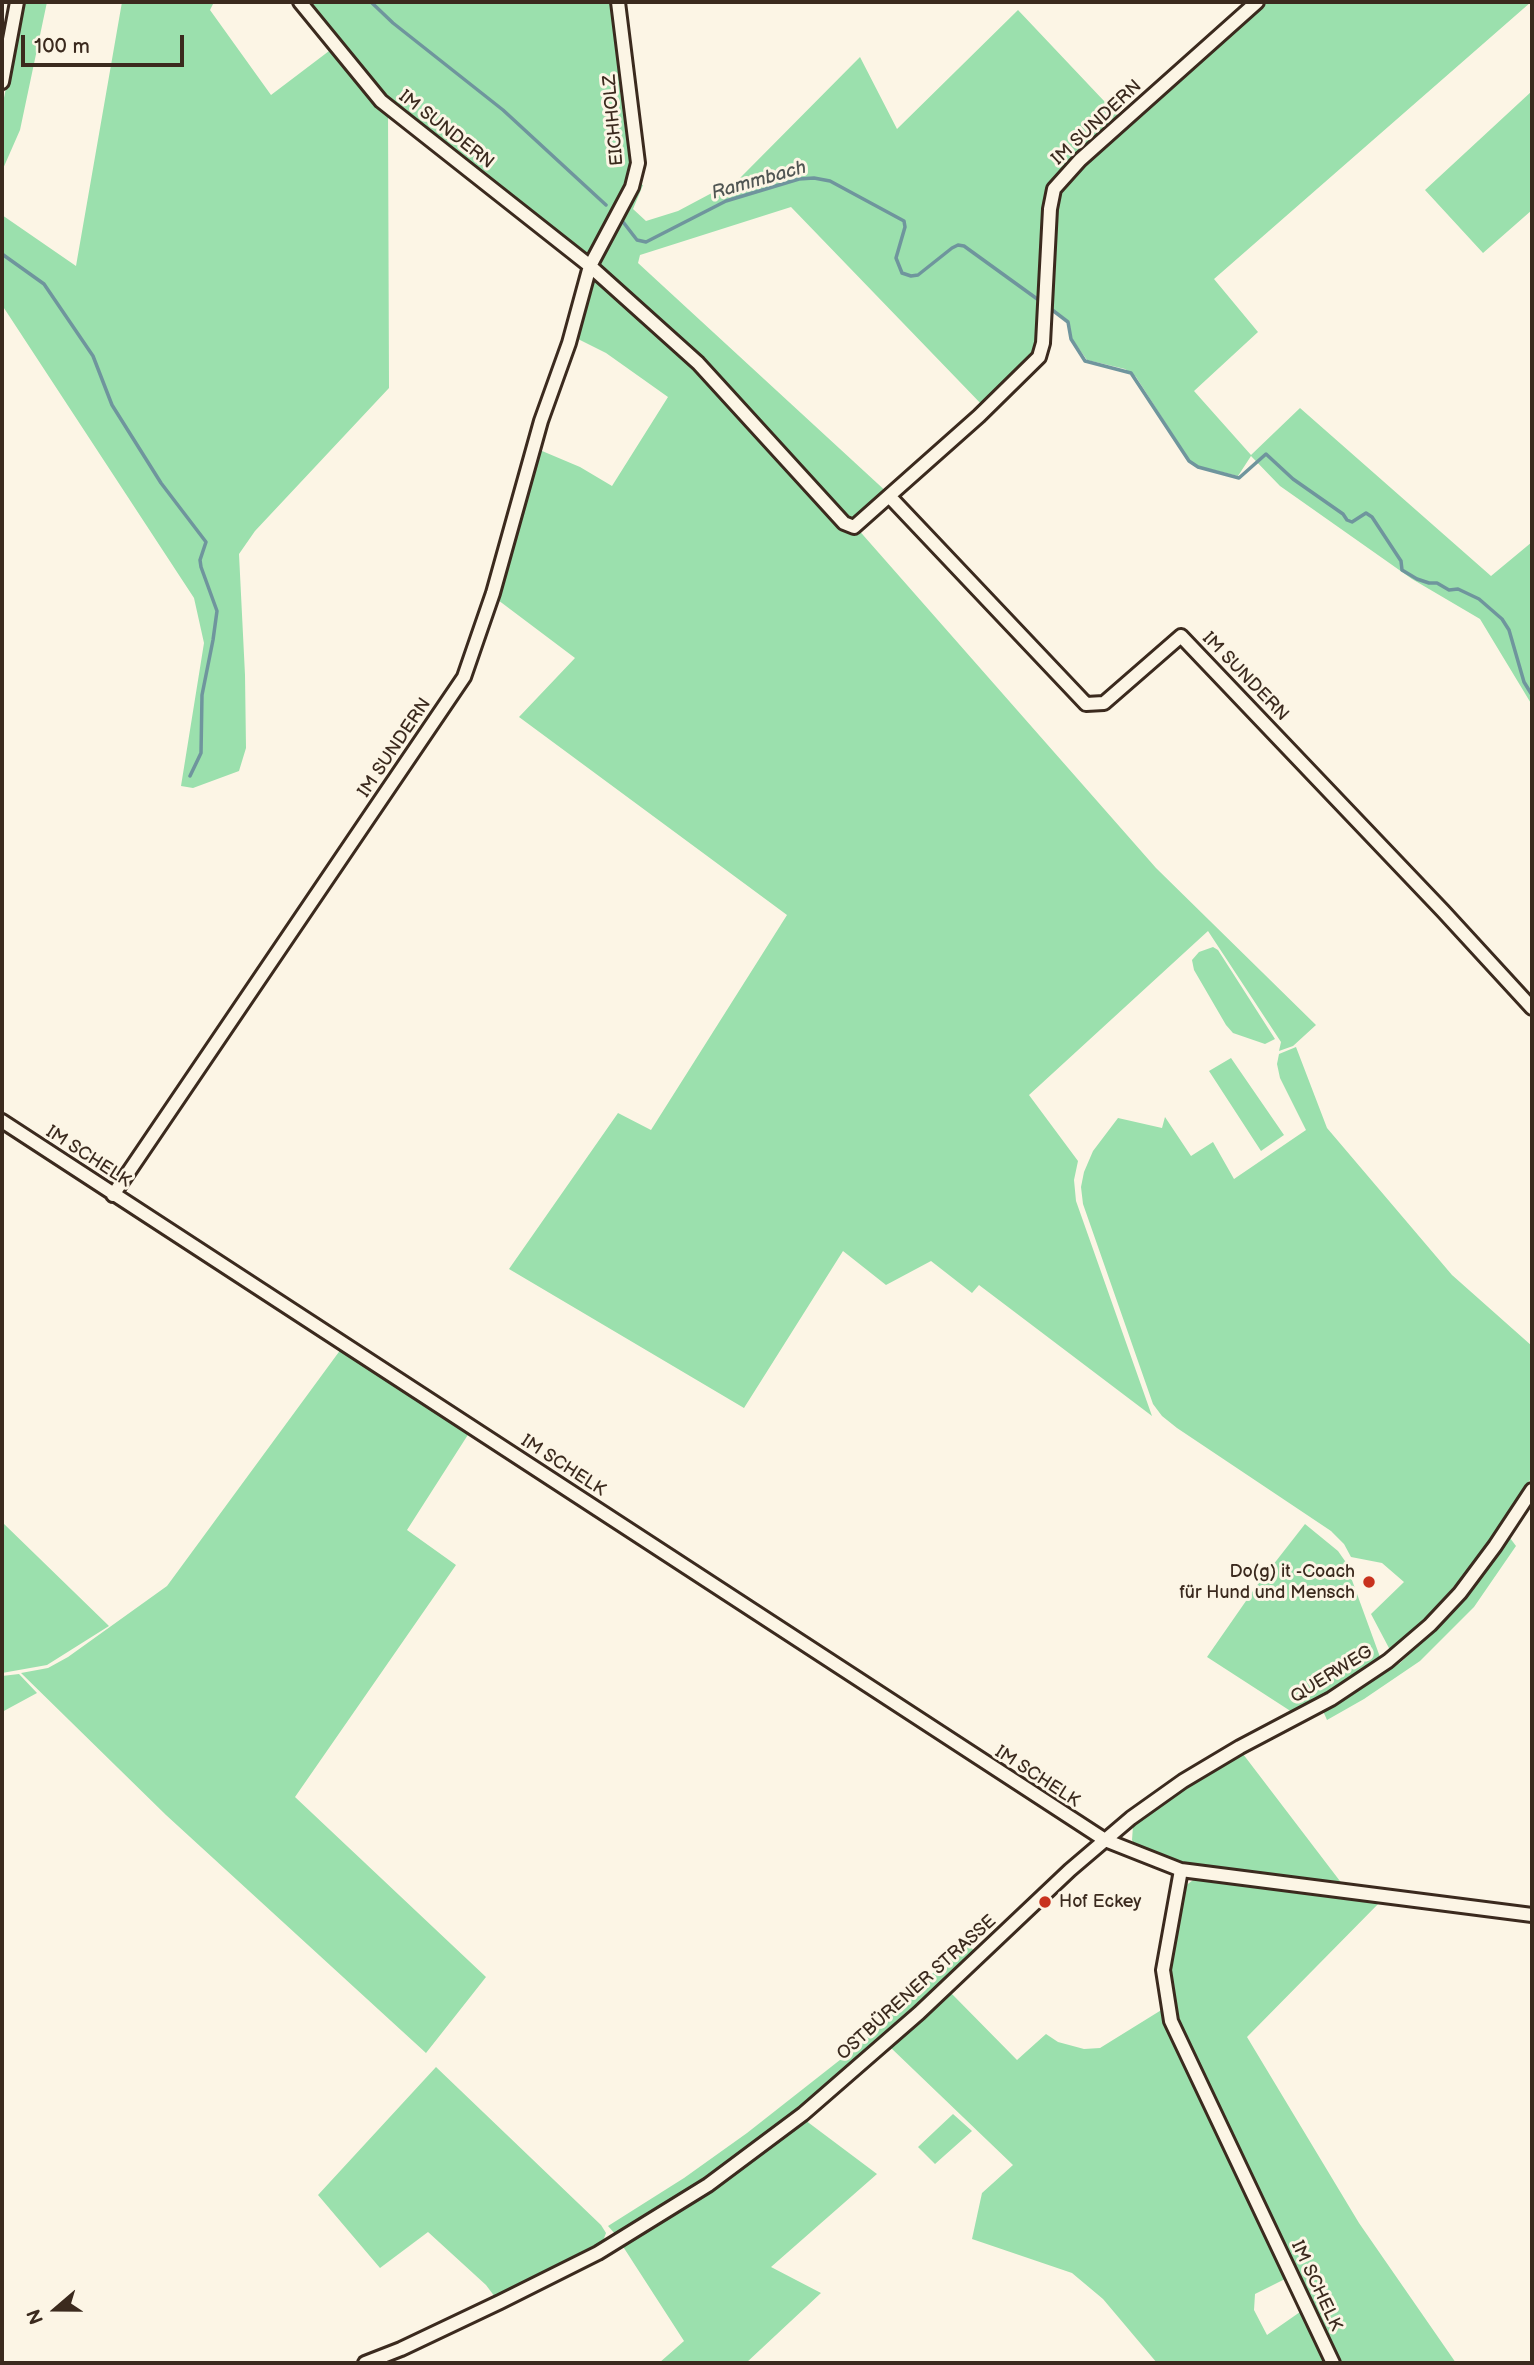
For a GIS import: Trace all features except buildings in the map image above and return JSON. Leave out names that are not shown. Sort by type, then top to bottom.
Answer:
[{"type":"street","points":[[2,82],[17,2]]},
{"type":"street","name":"IM SUNDERN","points":[[300,2],[381,101],[590,266],[698,363],[844,523],[854,527],[988,408],[1039,357],[1043,343],[1050,209],[1054,188],[1080,160],[1257,2]]},
{"type":"street","name":"EICHHOLZ","points":[[590,266],[632,187],[638,163],[618,2]]},
{"type":"street","name":"IM SUNDERN","points":[[113,1195],[464,677],[493,593],[541,421],[569,343],[590,266]]},
{"type":"street","name":"IM SUNDERN","points":[[890,497],[1086,704],[1104,703],[1181,636],[1532,1008]]},
{"type":"street","name":"IM SCHELK","points":[[2,1121],[1105,1840]]},
{"type":"street","name":"QUERWEG","points":[[1105,1840],[1183,1781],[1240,1747],[1331,1699],[1388,1661],[1430,1625],[1460,1593],[1496,1546],[1532,1490]]},
{"type":"street","points":[[1105,1840],[1181,1870],[1532,1915]]},
{"type":"street","name":"OSTBÜRENER STRASSE","points":[[365,2363],[401,2349],[598,2253],[708,2185],[803,2114],[919,2013],[1105,1840]]},
{"type":"street","name":"IM SCHELK","points":[[1181,1870],[1163,1970],[1171,2021],[1333,2363]]},
{"type":"green space","points":[[23,2],[47,2],[20,130],[2,171],[2,108]]},
{"type":"green space","points":[[122,2],[214,2],[210,10],[271,95],[333,48],[388,110],[389,388],[255,531],[239,554],[246,748],[239,771],[193,788],[181,786],[204,643],[194,598],[2,305],[2,215],[76,266]]},
{"type":"green space","points":[[305,2],[616,2],[637,163],[630,186],[589,262],[382,96]]},
{"type":"green space","points":[[1260,2],[1531,2],[1214,279],[1258,332],[1194,391],[1251,455],[1300,408],[1491,576],[1532,542],[1532,705],[1480,619],[1412,579],[1280,486],[1251,456],[1238,476],[1198,466],[1190,461],[1136,377],[1125,369],[1087,360],[1072,339],[1069,321],[1050,307],[1058,186]]},
{"type":"green space","points":[[1018,10],[1122,120],[1052,186],[1037,355],[986,409],[791,207],[640,255],[638,263],[890,495],[854,526],[700,363],[592,266],[635,182],[643,185],[633,209],[646,221],[678,211],[740,178],[860,57],[897,129]]},
{"type":"green space","points":[[1532,91],[1532,210],[1483,253],[1425,190]]},
{"type":"green space","points":[[598,279],[697,364],[856,527],[1156,868],[1316,1025],[1293,1046],[1279,1051],[1281,1042],[1208,931],[1029,1095],[1078,1161],[1074,1180],[1076,1201],[1152,1416],[979,1285],[972,1293],[931,1261],[886,1285],[843,1251],[744,1408],[509,1269],[618,1113],[651,1130],[787,915],[519,717],[575,658],[494,597],[535,448],[580,467],[612,486],[668,397],[606,353],[572,336],[587,284]]},
{"type":"green space","points":[[1213,947],[1218,950],[1275,1039],[1265,1044],[1233,1033],[1226,1025],[1194,970],[1192,960],[1199,952]]},
{"type":"green space","points":[[1296,1047],[1327,1128],[1452,1275],[1532,1346],[1532,1477],[1489,1542],[1457,1583],[1425,1618],[1390,1650],[1371,1614],[1404,1582],[1382,1563],[1351,1557],[1344,1544],[1331,1531],[1177,1428],[1162,1416],[1153,1404],[1083,1204],[1081,1187],[1084,1172],[1093,1151],[1118,1118],[1162,1128],[1165,1117],[1191,1156],[1213,1142],[1234,1179],[1306,1130],[1280,1078],[1277,1064],[1279,1054]]},
{"type":"green space","points":[[1231,1058],[1284,1135],[1261,1151],[1209,1071]]},
{"type":"green space","points":[[344,1345],[471,1430],[407,1530],[456,1565],[295,1797],[486,1977],[426,2053],[166,1815],[21,1673],[48,1668],[68,1657],[167,1586]]},
{"type":"green space","points":[[2,1522],[109,1626],[47,1665],[2,1673]]},
{"type":"green space","points":[[1305,1524],[1338,1551],[1345,1561],[1380,1657],[1344,1682],[1292,1712],[1207,1657],[1255,1588]]},
{"type":"green space","points":[[1510,1538],[1516,1546],[1474,1607],[1420,1661],[1327,1720],[1323,1711],[1400,1663],[1447,1619]]},
{"type":"green space","points":[[19,1674],[37,1693],[2,1712],[2,1676]]},
{"type":"green space","points":[[1243,1754],[1346,1889],[1201,1870],[1137,1850],[1132,1840],[1133,1826],[1187,1786]]},
{"type":"green space","points":[[1200,1875],[1384,1898],[1247,2037],[1359,2223],[1456,2363],[1336,2363],[1174,2019],[1167,1969],[1181,1889]]},
{"type":"green space","points":[[966,1941],[975,1952],[798,2108],[703,2178],[616,2235],[608,2226],[684,2178],[747,2133],[859,2045]]},
{"type":"green space","points":[[951,1993],[1017,2060],[1046,2034],[1058,2042],[1084,2049],[1100,2048],[1163,2009],[1221,2132],[1285,2279],[1255,2294],[1254,2310],[1267,2335],[1300,2312],[1325,2363],[1157,2363],[1103,2299],[1072,2273],[972,2239],[982,2193],[1013,2165],[890,2047]]},
{"type":"green space","points":[[436,2067],[601,2225],[606,2233],[603,2241],[495,2297],[486,2285],[428,2232],[380,2268],[318,2195]]},
{"type":"green space","points":[[953,2114],[972,2131],[935,2164],[918,2147]]},
{"type":"green space","points":[[805,2120],[877,2174],[771,2267],[821,2293],[746,2363],[659,2363],[684,2341],[622,2245],[712,2187]]},
{"type":"waterway","name":"Rammbach","points":[[371,2],[393,23],[503,110],[606,205]]},
{"type":"waterway","name":"Rammbach","points":[[620,218],[637,240],[646,242],[726,201],[799,179],[830,181],[904,221],[905,227],[896,258],[902,273],[918,275],[952,248],[964,246],[1040,301]]},
{"type":"waterway","points":[[2,254],[44,284],[93,356],[112,405],[161,483],[206,542],[200,560],[201,567],[217,611],[202,695],[201,753],[190,776]]},
{"type":"waterway","name":"Rammbach","points":[[1051,309],[1068,322],[1071,339],[1085,361],[1131,373],[1189,461],[1198,467],[1239,478],[1266,454],[1293,479],[1343,514],[1347,520],[1352,522],[1366,513],[1372,517],[1401,561],[1402,570],[1417,579],[1437,583],[1449,590],[1458,589],[1479,599],[1502,619],[1509,630],[1524,682],[1532,695]]},
{"type":"place","name":"Do(g) it -Coach für Hund und Mensch","points":[[1369,1582]]},
{"type":"place","name":"Hof Eckey","points":[[1045,1902]]}]
